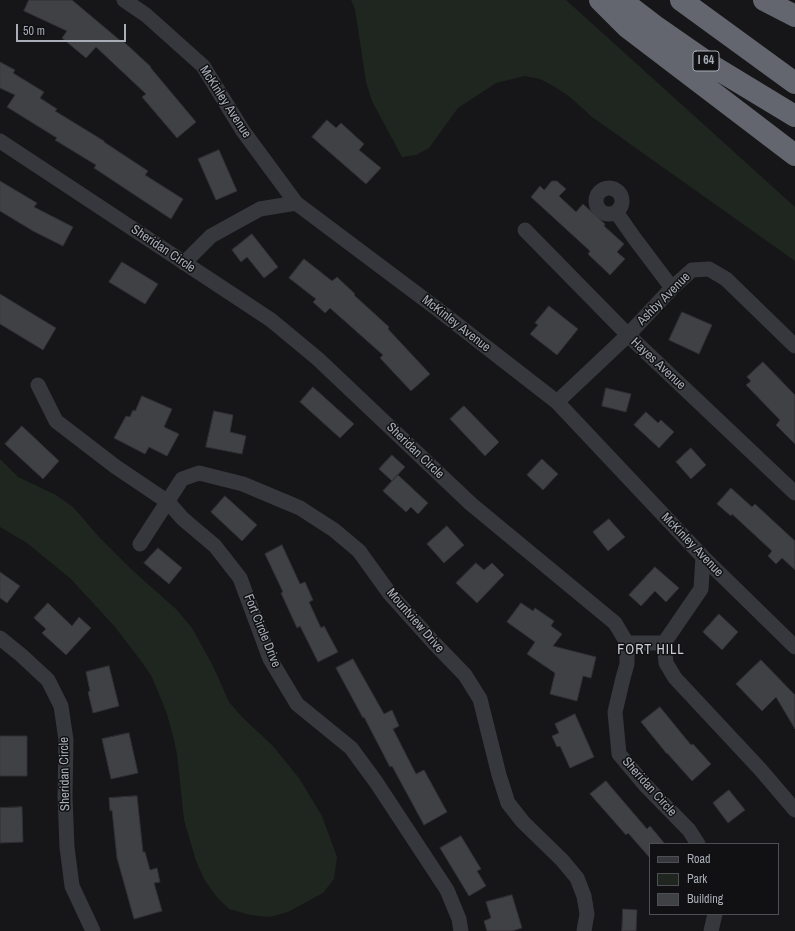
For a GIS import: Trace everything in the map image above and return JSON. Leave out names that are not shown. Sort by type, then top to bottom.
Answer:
[{"type":"highway","points":[[600,0],[627,27],[795,155]]},
{"type":"highway","name":"I 64","points":[[621,0],[655,26],[714,66],[795,116]]},
{"type":"highway","name":"I 64","points":[[681,0],[795,83]]},
{"type":"highway","points":[[764,0],[795,16]]},
{"type":"street","name":"McKinley Avenue","points":[[124,0],[146,15],[203,66],[243,131],[296,203],[436,308],[557,402],[703,557],[795,648]]},
{"type":"street","name":"Sheridan Circle","points":[[0,141],[271,320],[318,359],[470,504],[615,623],[627,643],[627,664],[615,712],[619,754],[645,785],[689,830],[697,843]]},
{"type":"street","points":[[184,263],[211,236],[260,209],[296,203]]},
{"type":"street","points":[[616,212],[672,288]]},
{"type":"street","name":"Hayes Avenue","points":[[525,230],[628,335],[795,493]]},
{"type":"street","name":"Ashby Avenue","points":[[557,402],[628,335],[672,288],[692,270],[709,269],[726,279],[795,346]]},
{"type":"street","name":"Fort Circle Drive","points":[[38,385],[56,421],[116,467],[168,502],[183,519],[215,546],[240,578],[270,658],[296,704],[351,748],[376,782],[447,890],[459,919],[461,931]]},
{"type":"street","name":"Mountview Drive","points":[[140,544],[182,479],[199,473],[243,484],[300,508],[334,530],[359,551],[390,594],[465,675],[480,699],[499,775],[508,803],[523,822],[562,860],[577,878],[584,896],[587,914],[584,931]]},
{"type":"street","points":[[703,557],[701,589],[664,643],[666,663],[675,678],[760,769],[795,810]]},
{"type":"street","name":"Sheridan Circle","points":[[0,638],[48,680],[61,706],[66,740],[65,796],[67,847],[72,886],[93,931]]},
{"type":"street","points":[[627,643],[664,643]]},
{"type":"street","points":[[711,931],[715,915]]},
{"type":"green space","points":[[351,0],[566,0],[795,207],[795,261],[592,117],[570,97],[540,79],[525,76],[496,83],[458,108],[429,148],[416,155],[402,157],[372,101],[366,82],[355,9]]},
{"type":"green space","points":[[0,459],[18,477],[56,495],[73,507],[100,538],[131,569],[177,610],[192,628],[213,666],[229,702],[242,717],[273,746],[299,778],[322,816],[337,857],[334,879],[323,893],[288,912],[270,917],[250,915],[229,909],[216,896],[204,879],[196,861],[184,820],[177,754],[173,736],[167,714],[152,677],[115,627],[71,579],[27,543],[0,527]]},
{"type":"building","points":[[29,0],[72,0],[122,42],[123,41],[151,67],[196,122],[177,138],[142,97],[146,94],[96,47],[86,58],[62,38],[67,31],[24,11]]},
{"type":"building","points":[[0,62],[15,70],[13,73],[44,92],[40,98],[57,109],[55,111],[104,141],[148,171],[145,175],[183,199],[171,219],[94,168],[96,165],[55,140],[57,138],[7,107],[15,95],[0,88]]},
{"type":"building","points":[[327,120],[336,128],[341,123],[364,144],[359,150],[381,168],[366,184],[312,137]]},
{"type":"building","points":[[219,150],[237,191],[216,200],[198,159]]},
{"type":"building","points":[[0,181],[37,203],[34,207],[73,227],[63,246],[33,231],[0,211]]},
{"type":"building","points":[[552,181],[557,181],[566,189],[559,196],[576,212],[583,204],[624,244],[617,252],[625,259],[610,275],[588,254],[590,251],[531,197],[540,186],[544,190]]},
{"type":"building","points":[[252,234],[278,267],[264,278],[247,257],[241,262],[232,250]]},
{"type":"building","points":[[304,259],[332,281],[337,277],[389,327],[388,329],[430,374],[411,391],[380,358],[383,355],[330,308],[325,313],[313,302],[316,299],[289,278]]},
{"type":"building","points":[[122,262],[158,284],[145,304],[109,282]]},
{"type":"building","points":[[0,294],[56,328],[43,350],[0,324]]},
{"type":"building","points":[[549,306],[578,329],[557,355],[530,334],[538,325],[535,323]]},
{"type":"building","points":[[682,312],[712,325],[699,354],[669,340]]},
{"type":"building","points":[[763,362],[795,395],[795,444],[776,425],[780,420],[746,385],[751,381],[747,377]]},
{"type":"building","points":[[313,387],[354,424],[340,438],[300,402]]},
{"type":"building","points":[[606,388],[631,394],[626,412],[602,406]]},
{"type":"building","points":[[142,396],[172,409],[164,427],[179,434],[167,456],[149,447],[145,454],[114,438],[126,416],[130,417],[133,410],[135,411]]},
{"type":"building","points":[[464,406],[499,442],[485,456],[450,419]]},
{"type":"building","points":[[214,411],[233,415],[230,432],[246,436],[242,454],[206,447]]},
{"type":"building","points":[[646,412],[658,423],[661,420],[674,432],[659,448],[634,425]]},
{"type":"building","points":[[22,426],[59,461],[43,479],[5,444]]},
{"type":"building","points":[[691,448],[706,465],[691,479],[676,462]]},
{"type":"building","points":[[392,455],[405,467],[392,481],[379,469]]},
{"type":"building","points":[[542,459],[558,474],[543,490],[527,475]]},
{"type":"building","points":[[398,475],[428,503],[418,514],[411,507],[406,512],[383,491]]},
{"type":"building","points":[[731,488],[752,507],[755,504],[795,541],[795,570],[782,558],[776,564],[768,556],[772,551],[732,514],[731,516],[717,504]]},
{"type":"building","points":[[225,496],[257,525],[242,541],[211,512]]},
{"type":"building","points":[[609,519],[625,537],[608,551],[593,532]]},
{"type":"building","points":[[447,526],[464,545],[444,563],[427,544]]},
{"type":"building","points":[[282,545],[300,584],[305,582],[313,600],[309,602],[321,628],[324,626],[338,652],[318,662],[300,626],[297,628],[281,593],[283,592],[265,554]]},
{"type":"building","points":[[158,548],[182,568],[169,584],[144,563]]},
{"type":"building","points":[[476,563],[484,570],[492,563],[504,575],[477,603],[456,583]]},
{"type":"building","points":[[655,567],[679,588],[666,602],[655,591],[641,606],[629,595]]},
{"type":"building","points":[[0,572],[20,586],[7,603],[0,598]]},
{"type":"building","points":[[48,603],[72,626],[79,617],[91,628],[66,655],[42,633],[46,629],[34,618]]},
{"type":"building","points":[[521,603],[533,611],[535,608],[554,621],[551,626],[562,634],[553,646],[596,657],[591,678],[583,676],[577,701],[550,694],[555,673],[527,654],[535,642],[507,622]]},
{"type":"building","points":[[719,614],[738,632],[722,650],[703,632]]},
{"type":"building","points":[[353,659],[384,714],[392,710],[399,726],[393,729],[416,774],[424,770],[447,812],[424,825],[392,766],[390,767],[336,668]]},
{"type":"building","points":[[761,660],[795,695],[795,729],[776,697],[762,711],[736,684]]},
{"type":"building","points":[[109,666],[119,706],[93,713],[88,692],[90,691],[86,672]]},
{"type":"building","points":[[660,707],[691,745],[693,744],[711,764],[692,781],[667,754],[641,722]]},
{"type":"building","points":[[575,714],[594,757],[570,768],[560,746],[557,747],[552,736],[559,733],[555,724]]},
{"type":"building","points":[[129,733],[138,773],[111,779],[102,739]]},
{"type":"building","points":[[0,736],[27,736],[27,776],[0,776]]},
{"type":"building","points":[[606,781],[647,829],[650,826],[664,843],[649,843],[649,857],[628,833],[626,835],[590,794]]},
{"type":"building","points":[[729,790],[745,810],[728,823],[713,803]]},
{"type":"building","points":[[137,796],[143,852],[145,852],[150,870],[157,868],[160,882],[154,883],[162,911],[134,919],[117,858],[112,810],[110,811],[109,798]]},
{"type":"building","points":[[22,807],[23,842],[0,843],[0,808]]},
{"type":"building","points":[[461,836],[481,869],[477,871],[486,886],[469,896],[440,848]]},
{"type":"building","points":[[512,895],[522,928],[512,931],[487,931],[484,921],[491,918],[486,902]]},
{"type":"building","points":[[623,909],[637,910],[636,931],[622,931]]},
{"type":"district","name":"FORT HILL","points":[[651,650]]}]
